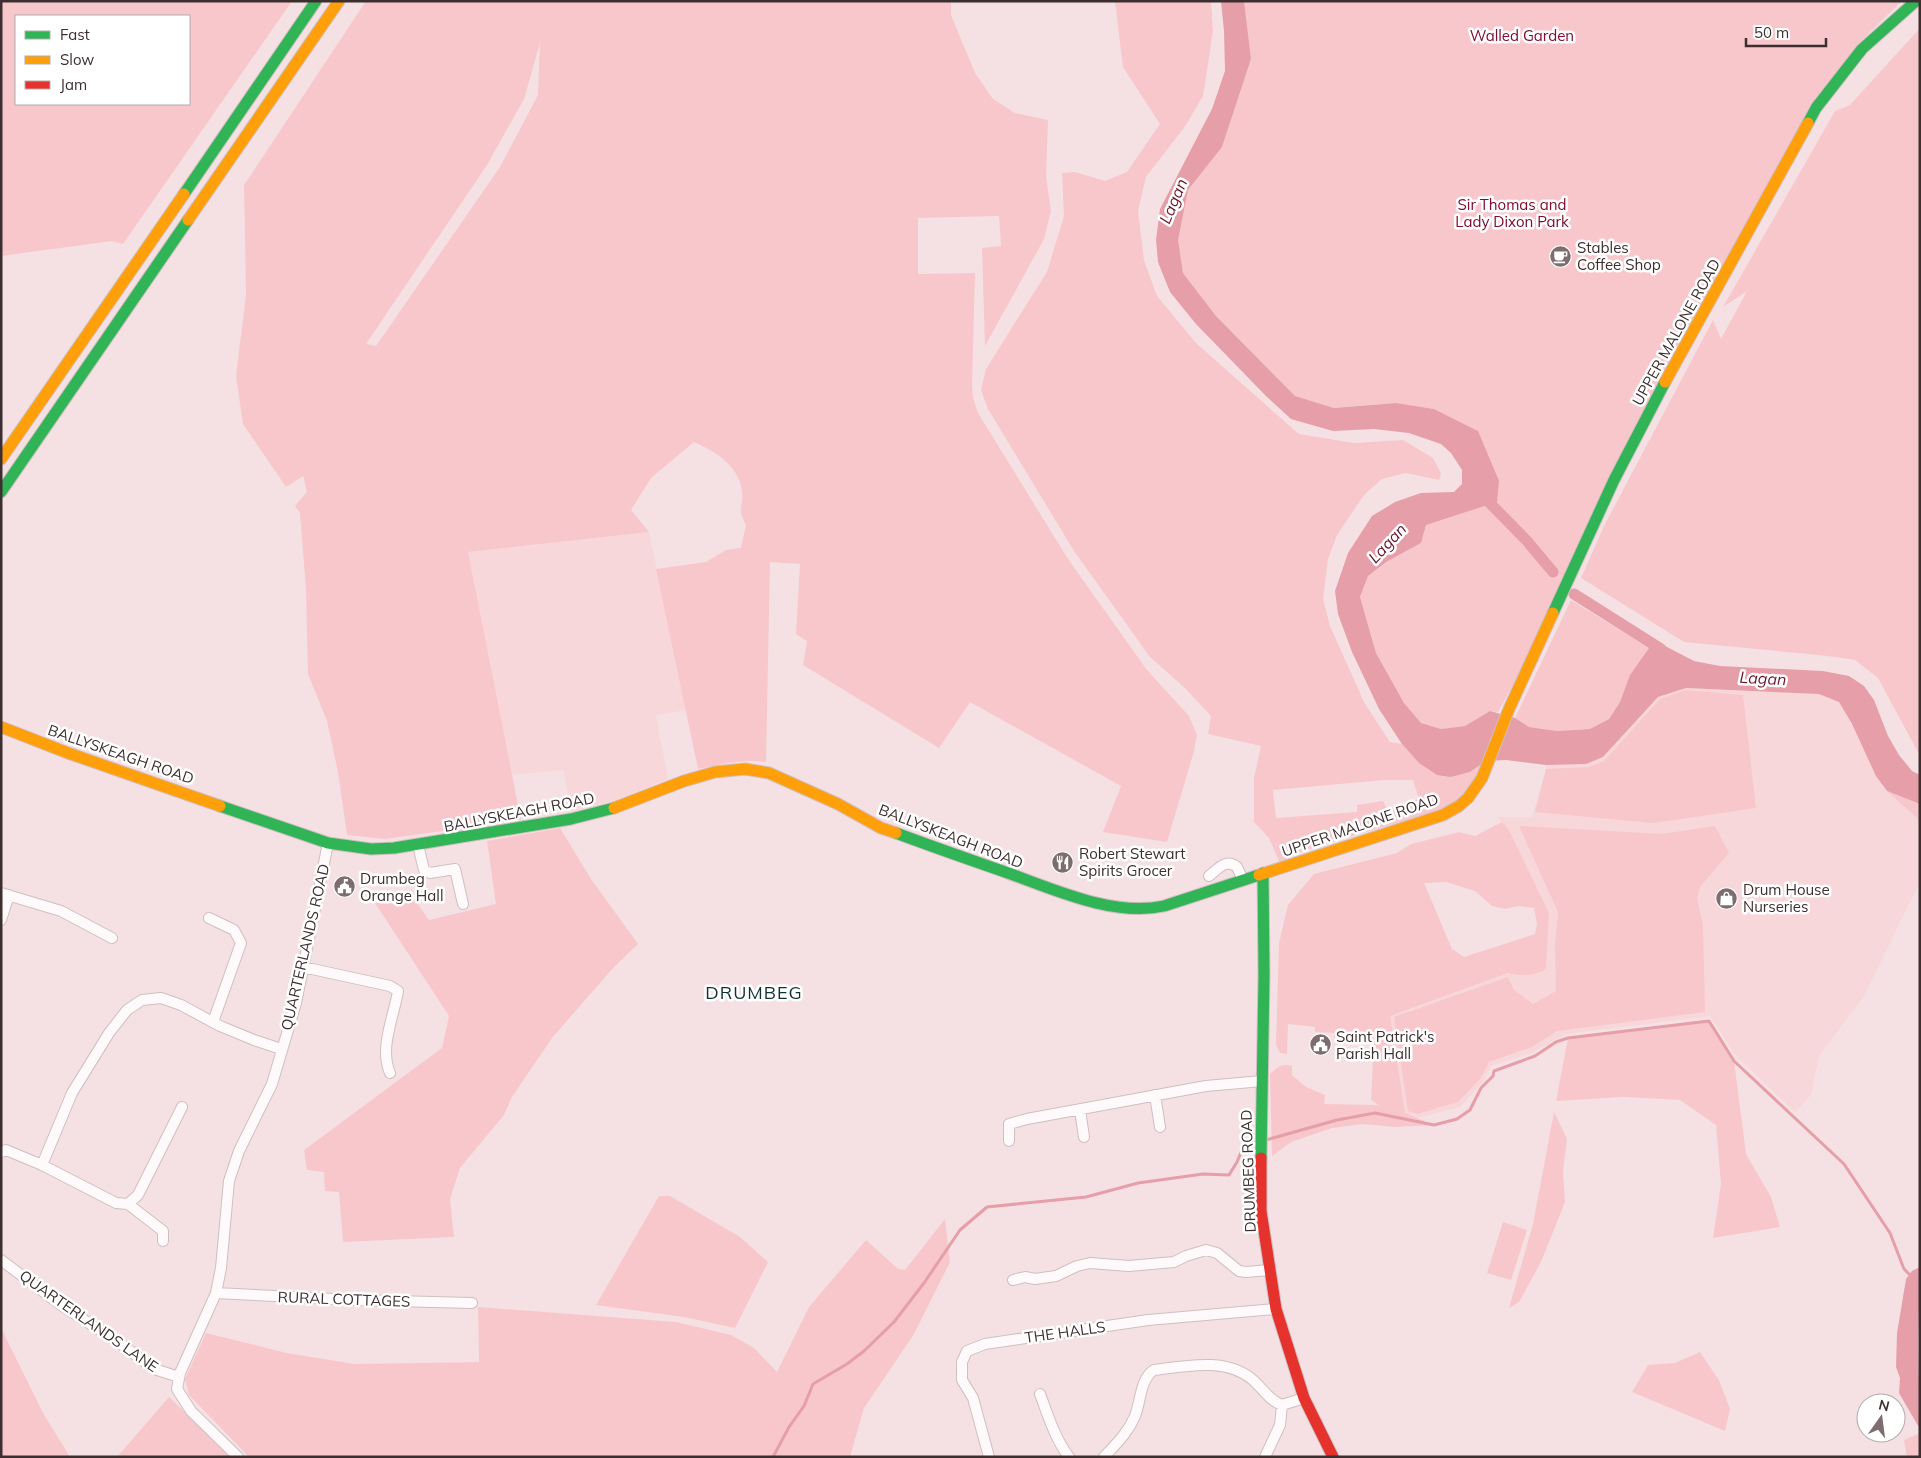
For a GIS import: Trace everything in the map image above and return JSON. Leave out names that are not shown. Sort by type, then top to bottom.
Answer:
[{"type":"main road","points":[[1,459],[316,1]]},
{"type":"main road","points":[[1,492],[339,1]]},
{"type":"main road","name":"UPPER MALONE ROAD","points":[[1263,873],[1443,815],[1468,798],[1476,790],[1509,708],[1564,592],[1587,538],[1647,414],[1816,108],[1862,49],[1916,1]]},
{"type":"main road","name":"BALLYSKEAGH ROAD","points":[[1,727],[68,753],[328,843],[371,849],[418,845],[594,814],[684,781],[715,772],[745,769],[769,773],[838,804],[881,828],[1030,882],[1103,905],[1135,910],[1150,909],[1263,873]]},
{"type":"main road","name":"DRUMBEG ROAD","points":[[1263,873],[1264,975],[1261,1149],[1262,1211],[1269,1270],[1276,1309],[1304,1398],[1333,1457]]},
{"type":"street","name":"QUARTERLANDS ROAD","points":[[179,1377],[216,1293],[221,1268],[229,1181],[239,1151],[272,1084],[296,1003],[328,843]]},
{"type":"street","points":[[418,845],[424,870],[430,873],[455,869],[463,904]]},
{"type":"street","points":[[1209,876],[1223,864],[1228,863],[1238,867],[1243,880]]},
{"type":"street","points":[[1,920],[5,894],[61,911],[112,938]]},
{"type":"street","points":[[209,918],[234,930],[241,943],[213,1022]]},
{"type":"street","points":[[303,967],[390,986],[398,991],[387,1045],[386,1063],[390,1073]]},
{"type":"street","points":[[42,1165],[72,1093],[109,1033],[127,1010],[142,1000],[161,998],[181,1005],[213,1022],[254,1040],[281,1049]]},
{"type":"street","points":[[1009,1141],[1009,1124],[1027,1119],[1206,1086],[1262,1081]]},
{"type":"street","points":[[1156,1096],[1160,1127]]},
{"type":"street","points":[[128,1204],[138,1195],[182,1107]]},
{"type":"street","points":[[1080,1110],[1084,1137]]},
{"type":"street","points":[[1,1152],[6,1150],[42,1165],[116,1203],[128,1204],[163,1231],[163,1242]]},
{"type":"street","points":[[1012,1280],[1025,1277],[1036,1279],[1056,1276],[1077,1266],[1090,1263],[1129,1266],[1174,1262],[1206,1250],[1217,1253],[1239,1271],[1269,1270]]},
{"type":"street","name":"QUARTERLANDS LANE","points":[[1,1260],[61,1305],[121,1344],[154,1369],[179,1377]]},
{"type":"street","name":"RURAL COTTAGES","points":[[216,1293],[354,1300],[472,1302]]},
{"type":"street","name":"THE HALLS","points":[[990,1457],[974,1398],[962,1380],[962,1362],[967,1351],[984,1344],[1139,1321],[1276,1309]]},
{"type":"street","points":[[1104,1457],[1126,1434],[1135,1416],[1148,1374],[1154,1370],[1212,1365],[1227,1366],[1242,1372],[1253,1380],[1274,1402],[1282,1405],[1304,1398]]},
{"type":"street","points":[[179,1377],[177,1389],[191,1411],[238,1457]]},
{"type":"street","points":[[1040,1394],[1054,1431],[1069,1457]]},
{"type":"street","points":[[1265,1457],[1280,1425],[1282,1405]]},
{"type":"shaded area","points":[[649,532],[687,710],[656,715],[668,779],[616,800],[572,811],[563,770],[511,775],[468,552]]},
{"type":"shaded area","name":"Drum House Nurseries","points":[[1686,688],[1819,694],[1839,701],[1887,791],[1920,821],[1920,882],[1864,996],[1819,1056],[1811,1095],[1795,1112],[1736,1056],[1710,1016],[1566,1034],[1532,1053],[1491,1066],[1484,1081],[1460,1107],[1417,1118],[1405,1114],[1390,1016],[1508,973],[1519,977],[1549,913],[1509,830],[1497,817],[1532,817],[1546,765],[1586,764],[1603,757],[1658,697]]},
{"type":"green space","points":[[1,1],[292,1],[123,244],[112,241],[1,256]]},
{"type":"green space","points":[[366,1],[951,1],[951,15],[975,73],[993,99],[1015,113],[1048,120],[1046,176],[1051,211],[1044,239],[985,346],[982,248],[1001,246],[999,216],[918,218],[918,274],[975,273],[972,384],[973,398],[978,413],[1068,559],[1147,670],[1189,716],[1197,735],[1167,842],[1103,832],[1121,786],[970,702],[939,748],[803,665],[807,641],[796,634],[800,564],[770,562],[766,762],[740,762],[698,769],[656,569],[706,562],[726,550],[741,548],[746,525],[741,510],[742,491],[736,474],[718,455],[694,442],[651,478],[631,510],[649,532],[468,552],[521,820],[385,839],[347,835],[338,772],[327,721],[308,674],[306,589],[300,513],[295,506],[307,492],[303,476],[286,487],[243,424],[236,376],[246,295],[244,185]],"holes":[[[540,43],[538,95],[500,167],[376,346],[366,344],[487,165],[524,99]]]},
{"type":"green space","points":[[1115,1],[1211,1],[1213,31],[1203,96],[1186,125],[1146,177],[1138,211],[1144,260],[1157,296],[1196,343],[1299,434],[1354,443],[1403,440],[1433,458],[1441,473],[1439,480],[1406,473],[1382,479],[1364,495],[1337,535],[1328,559],[1323,599],[1330,626],[1364,702],[1390,742],[1402,744],[1419,763],[1451,777],[1470,772],[1486,761],[1457,805],[1296,853],[1287,861],[1280,863],[1269,838],[1254,822],[1254,778],[1261,746],[1208,734],[1211,716],[1185,688],[1150,657],[1074,551],[988,409],[981,390],[986,369],[1047,272],[1064,216],[1062,173],[1075,172],[1105,181],[1127,172],[1160,124],[1123,67]],"holes":[[[1384,780],[1413,780],[1419,799],[1387,809],[1383,801],[1357,805],[1357,812],[1276,818],[1273,790]]]},
{"type":"green space","name":"Sir Thomas and Lady Dixon Park","points":[[1244,1],[1902,1],[1858,44],[1811,105],[1560,600],[1498,712],[1490,711],[1465,726],[1441,729],[1421,723],[1404,703],[1376,653],[1360,597],[1368,576],[1386,562],[1421,543],[1426,525],[1497,502],[1478,431],[1434,409],[1396,403],[1334,408],[1295,396],[1216,316],[1183,273],[1177,240],[1188,190],[1222,147],[1251,59]]},
{"type":"green space","points":[[1920,28],[1920,756],[1878,678],[1855,660],[1684,642],[1581,578],[1604,526],[1713,320],[1721,339],[1747,291],[1723,307],[1835,111],[1850,105]]},
{"type":"green space","points":[[1571,600],[1649,648],[1630,675],[1620,702],[1609,719],[1590,729],[1557,731],[1529,727],[1515,718]]},
{"type":"green space","points":[[1686,690],[1743,695],[1756,808],[1653,823],[1535,812],[1546,769],[1589,767],[1604,761],[1660,699]]},
{"type":"green space","points":[[1887,791],[1920,804],[1920,821]]},
{"type":"green space","points":[[1502,822],[1509,830],[1549,913],[1546,969],[1527,975],[1508,973],[1390,1016],[1405,1113],[1434,1125],[1395,1127],[1362,1124],[1332,1128],[1291,1142],[1272,1156],[1270,1074],[1280,1066],[1292,1066],[1292,1075],[1306,1087],[1325,1095],[1324,1104],[1379,1105],[1371,1100],[1374,1040],[1334,1038],[1334,1033],[1315,1032],[1315,1027],[1288,1024],[1287,1054],[1280,1053],[1276,1045],[1279,943],[1288,905],[1314,874],[1397,853],[1411,844],[1459,832],[1475,836]],"holes":[[[1446,882],[1475,891],[1492,906],[1505,909],[1518,906],[1534,908],[1537,924],[1535,934],[1464,957],[1452,949],[1424,883]]]},
{"type":"green space","points":[[1519,826],[1662,834],[1715,826],[1729,853],[1700,887],[1697,898],[1703,925],[1705,1012],[1557,1031],[1532,1047],[1489,1062],[1481,1078],[1458,1102],[1417,1114],[1408,1111],[1394,1017],[1508,977],[1514,990],[1533,1004],[1556,991],[1555,946],[1558,912]]},
{"type":"green space","points":[[560,828],[591,879],[638,944],[613,968],[552,1038],[512,1097],[504,1115],[460,1168],[450,1199],[454,1237],[343,1242],[339,1192],[325,1191],[324,1172],[307,1170],[304,1150],[442,1048],[449,1016],[375,903],[415,900],[429,920],[496,904],[487,841]]},
{"type":"green space","points":[[1709,1021],[1734,1061],[1746,1154],[1771,1197],[1780,1227],[1713,1238],[1721,1184],[1716,1125],[1680,1100],[1623,1097],[1556,1101],[1568,1038]]},
{"type":"green space","points":[[1554,1112],[1567,1139],[1563,1170],[1565,1202],[1541,1262],[1519,1302],[1509,1308],[1533,1224]]},
{"type":"green space","points":[[659,1196],[670,1196],[740,1237],[768,1262],[735,1328],[684,1317],[596,1305]]},
{"type":"green space","points":[[945,1219],[950,1262],[914,1334],[864,1408],[850,1457],[249,1457],[189,1395],[185,1379],[206,1333],[287,1353],[354,1364],[479,1362],[478,1307],[676,1322],[731,1335],[754,1348],[777,1372],[809,1307],[866,1240],[898,1269],[905,1270]]},
{"type":"green space","points":[[1503,1222],[1527,1230],[1511,1280],[1487,1273]]},
{"type":"green space","points":[[1,1328],[43,1413],[70,1457],[1,1457]]},
{"type":"green space","points":[[1700,1352],[1719,1380],[1730,1409],[1725,1431],[1632,1392],[1648,1365],[1675,1363]]},
{"type":"green space","points":[[169,1397],[232,1457],[117,1457]]},
{"type":"green space","points":[[1920,1433],[1920,1457],[1907,1457],[1905,1443],[1906,1439]]},
{"type":"water","name":"Lagan","points":[[1221,1],[1244,1],[1251,59],[1222,147],[1188,190],[1178,240],[1183,273],[1216,316],[1295,396],[1334,408],[1396,403],[1434,409],[1478,431],[1499,481],[1497,502],[1426,525],[1421,543],[1386,562],[1368,576],[1360,597],[1376,653],[1404,703],[1421,723],[1441,729],[1465,726],[1490,711],[1515,718],[1529,727],[1557,731],[1590,729],[1609,719],[1620,702],[1630,675],[1649,648],[1665,646],[1694,661],[1720,666],[1823,671],[1849,676],[1864,686],[1874,700],[1888,736],[1899,755],[1912,771],[1920,775],[1920,804],[1887,791],[1876,776],[1852,724],[1839,702],[1819,694],[1686,688],[1658,697],[1603,757],[1586,764],[1546,765],[1506,760],[1486,761],[1470,772],[1451,777],[1437,775],[1419,763],[1402,744],[1379,709],[1352,652],[1338,614],[1335,591],[1348,553],[1372,516],[1395,502],[1421,493],[1454,492],[1462,484],[1462,470],[1451,453],[1441,444],[1409,433],[1374,429],[1333,431],[1291,419],[1196,324],[1170,292],[1158,262],[1156,240],[1160,209],[1212,109],[1225,71]]},
{"type":"water","points":[[1920,1267],[1918,1344],[1920,1429],[1906,1405],[1906,1393],[1899,1393],[1900,1378],[1896,1367],[1897,1333],[1906,1279],[1912,1271]]},
{"type":"waterway","points":[[1481,494],[1527,541],[1553,572]]},
{"type":"waterway","points":[[1574,594],[1661,649],[1668,657]]},
{"type":"waterway","points":[[1266,1140],[1337,1120],[1375,1113],[1434,1125],[1457,1119],[1470,1110],[1481,1088],[1493,1076],[1494,1071],[1535,1056],[1556,1042],[1568,1038],[1709,1021],[1734,1061],[1844,1164],[1890,1233],[1904,1269],[1912,1277]]},
{"type":"waterway","points":[[773,1457],[789,1427],[804,1406],[813,1384],[847,1364],[864,1351],[894,1322],[924,1283],[960,1230],[987,1207],[1086,1197],[1138,1183],[1203,1174],[1229,1175],[1244,1145],[1257,1142]]},
{"type":"traffic: fast","points":[[184,194],[316,1]]},
{"type":"traffic: fast","points":[[1808,123],[1816,108],[1862,49],[1916,1]]},
{"type":"traffic: fast","points":[[1,492],[188,220]]},
{"type":"traffic: fast","points":[[1553,613],[1614,480],[1665,382]]},
{"type":"traffic: fast","points":[[220,806],[328,843],[371,849],[394,848],[571,819],[614,808]]},
{"type":"traffic: fast","points":[[896,833],[1065,894],[1105,905],[1125,908],[1164,906],[1259,875]]},
{"type":"traffic: fast","points":[[1261,1158],[1264,975],[1263,873]]},
{"type":"traffic: slow","points":[[188,220],[339,1]]},
{"type":"traffic: slow","points":[[1665,382],[1808,123]]},
{"type":"traffic: slow","points":[[1,459],[184,194]]},
{"type":"traffic: slow","points":[[1259,875],[1443,815],[1459,806],[1468,798],[1482,778],[1509,709],[1553,613]]},
{"type":"traffic: slow","points":[[1,727],[68,753],[220,806]]},
{"type":"traffic: slow","points":[[614,808],[684,781],[715,772],[745,769],[769,773],[838,804],[881,828],[896,833]]},
{"type":"traffic: jam","points":[[1261,1158],[1261,1211],[1276,1309],[1304,1398],[1333,1457]]},
{"type":"place","name":"Stables Coffee Shop","points":[[1561,256]]},
{"type":"place","name":"Robert Stewart Spirits Grocer","points":[[1063,862]]},
{"type":"place","name":"Drumbeg Orange Hall","points":[[344,887]]},
{"type":"place","name":"Drum House Nurseries","points":[[1727,898]]},
{"type":"place","name":"Saint Patrick's Parish Hall","points":[[1320,1045]]},
{"type":"district","name":"DRUMBEG","points":[[754,992]]},
{"type":"park label","name":"Walled Garden","points":[[1522,35]]}]
